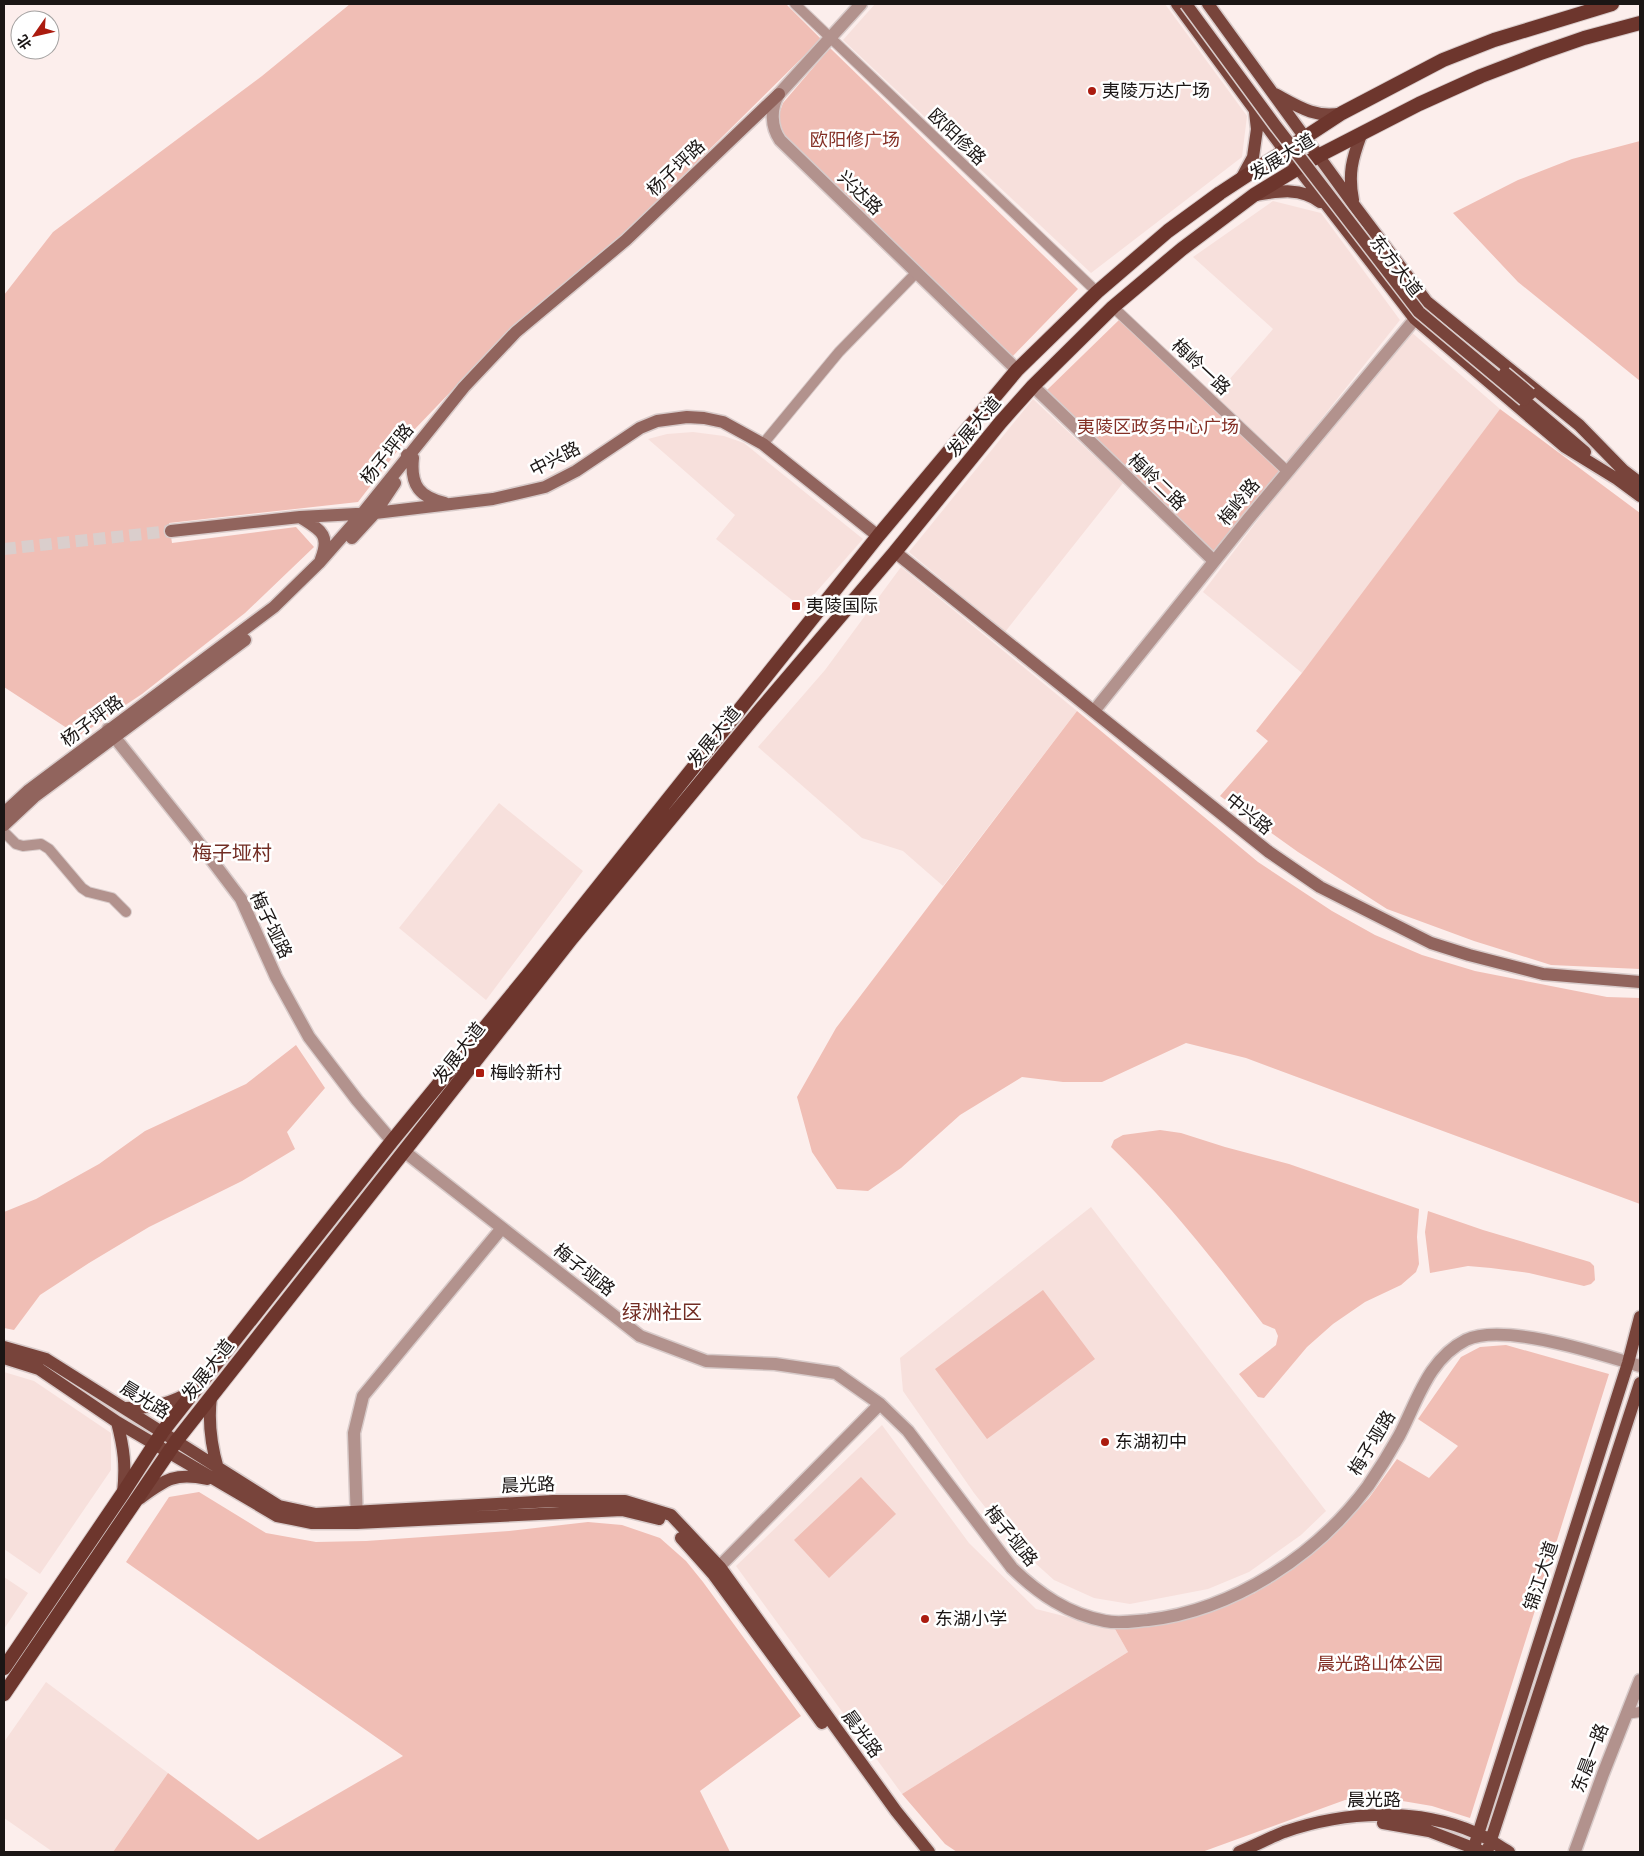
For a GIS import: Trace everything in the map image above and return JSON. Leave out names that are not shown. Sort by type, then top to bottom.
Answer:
[{"type":"highway","name":"发展大道","points":[[4,1668],[159,1437],[196,1389],[392,1141],[535,968],[878,536],[1017,370],[1097,292],[1168,231],[1241,179],[1342,113],[1444,60],[1494,40],[1612,4]]},
{"type":"highway","name":"发展大道","points":[[4,1694],[177,1440],[211,1396],[572,938],[1032,386],[1113,307],[1182,249],[1254,196],[1318,156],[1419,104],[1514,63],[1584,38],[1640,23]]},
{"type":"main road","name":"东方大道","points":[[1177,4],[1285,151],[1415,319],[1565,447],[1640,483]]},
{"type":"main road","points":[[1186,4],[1275,125],[1419,312],[1620,475]]},
{"type":"main road","points":[[1195,4],[1424,307],[1620,475]]},
{"type":"main road","name":"东方大道","points":[[1208,4],[1427,302],[1578,425],[1640,496]]},
{"type":"main road","points":[[1272,92],[1306,110],[1329,116],[1342,113]]},
{"type":"main road","name":"杨子坪路","points":[[4,813],[29,790],[111,733],[274,607],[368,514],[464,387],[516,332],[626,240],[779,94]]},
{"type":"main road","points":[[1241,179],[1253,158],[1257,129],[1254,109]]},
{"type":"main road","name":"杨子坪路","points":[[410,457],[526,334],[632,246],[773,111]]},
{"type":"main road","points":[[1354,205],[1350,184],[1350,170],[1361,134]]},
{"type":"main road","points":[[1254,196],[1277,191],[1295,191],[1313,196],[1332,212]]},
{"type":"main road","name":"中兴路","points":[[171,532],[300,517],[368,514],[493,499],[545,487],[576,471],[640,428],[657,421],[672,418],[704,418],[723,422],[763,444],[878,536]]},
{"type":"main road","points":[[410,457],[412,471],[419,490],[424,496],[450,505]]},
{"type":"main road","points":[[4,826],[111,733],[216,662],[281,612],[324,568],[368,514]]},
{"type":"main road","points":[[300,517],[323,534],[325,549],[319,563]]},
{"type":"main road","name":"中兴路","points":[[895,552],[1269,852],[1320,887],[1431,943],[1469,955],[1543,974],[1640,982]]},
{"type":"main road","name":"锦江大道","points":[[1477,1833],[1634,1364],[1640,1316]]},
{"type":"main road","name":"晨光路","points":[[4,1347],[46,1359],[124,1408],[159,1437],[168,1453],[218,1475],[279,1506],[316,1514],[357,1517],[543,1502],[625,1500],[671,1515],[716,1570],[896,1811],[929,1852]]},
{"type":"main road","name":"晨光路","points":[[4,1358],[39,1369],[117,1422],[159,1437],[177,1440],[218,1475]]},
{"type":"main road","name":"锦江大道","points":[[1484,1848],[1640,1383]]},
{"type":"main road","points":[[124,1408],[152,1408],[164,1405],[196,1389]]},
{"type":"main road","points":[[135,1502],[172,1478],[218,1475],[211,1430],[211,1396]]},
{"type":"main road","points":[[117,1422],[125,1461],[123,1493]]},
{"type":"main road","name":"晨光路","points":[[716,1570],[889,1816],[920,1852]]},
{"type":"main road","name":"晨光路","points":[[1239,1852],[1284,1832],[1335,1818],[1380,1815],[1431,1820],[1477,1833],[1484,1848]]},
{"type":"main road","name":"晨光路","points":[[1253,1852],[1286,1839],[1334,1825],[1380,1822],[1429,1831],[1484,1848],[1509,1852]]},
{"type":"street","name":"欧阳修路","points":[[796,4],[1097,292]]},
{"type":"street","name":"兴达路","points":[[862,4],[776,98],[773,111],[774,129],[780,140],[1017,370]]},
{"type":"street","points":[[763,444],[839,352],[916,273]]},
{"type":"street","name":"梅岭一路","points":[[1113,307],[1287,471]]},
{"type":"street","name":"梅岭路","points":[[1094,711],[1287,471],[1415,319]]},
{"type":"street","name":"梅岭二路","points":[[1032,386],[1214,561]]},
{"type":"street","name":"梅子垭路","points":[[111,733],[241,899],[276,977],[309,1037],[357,1100],[392,1141]]},
{"type":"street","points":[[4,832],[16,844],[23,846],[41,844],[49,849],[82,888],[88,892],[112,898],[126,912]]},
{"type":"street","name":"梅子垭路","points":[[405,1152],[640,1336],[706,1361],[775,1364],[836,1373],[880,1404],[908,1431],[1012,1568],[1030,1585],[1068,1609],[1106,1621],[1122,1622],[1165,1618],[1220,1600],[1274,1573],[1316,1542],[1344,1515],[1384,1463],[1422,1388],[1440,1359],[1468,1339],[1480,1336],[1516,1335],[1560,1344],[1634,1364]]},
{"type":"street","points":[[357,1517],[354,1433],[363,1396],[414,1332],[502,1228]]},
{"type":"street","points":[[716,1570],[880,1404]]},
{"type":"street","name":"东晨一路","points":[[1575,1851],[1640,1680]]},
{"type":"street","points":[[1626,1714],[1640,1712]]},
{"type":"shaded area","name":"夷陵万达广场","points":[[875,4],[1165,4],[1247,116],[1242,157],[1091,273],[843,40]]},
{"type":"shaded area","points":[[1273,201],[1321,213],[1400,320],[1287,462],[1215,396],[1273,329],[1193,257]]},
{"type":"shaded area","points":[[1410,331],[1500,409],[1302,673],[1203,592],[1308,454]]},
{"type":"shaded area","points":[[1033,399],[1123,483],[1005,632],[909,552]]},
{"type":"shaded area","points":[[693,432],[724,436],[744,443],[863,539],[802,608],[716,539],[735,515],[648,439],[667,434]]},
{"type":"shaded area","points":[[901,567],[1077,711],[943,886],[903,851],[862,838],[758,747],[825,670]]},
{"type":"shaded area","points":[[499,803],[583,871],[486,1000],[399,928]]},
{"type":"shaded area","name":"东湖初中","points":[[1091,1207],[1326,1511],[1301,1535],[1249,1572],[1208,1589],[1130,1604],[1094,1598],[1054,1580],[1015,1545],[974,1493],[903,1391],[900,1358]]},
{"type":"shaded area","points":[[4,1372],[34,1381],[111,1433],[111,1470],[40,1574],[4,1549]]},
{"type":"shaded area","name":"东湖小学","points":[[882,1425],[969,1543],[1036,1609],[1115,1629],[1128,1652],[902,1794],[736,1566]]},
{"type":"shaded area","points":[[4,1577],[28,1593],[4,1629]]},
{"type":"shaded area","points":[[46,1682],[168,1773],[113,1852],[53,1852],[4,1818],[4,1742]]},
{"type":"green space","points":[[350,4],[786,4],[821,39],[626,232],[512,328],[412,432],[358,502],[169,523],[172,543],[296,527],[314,547],[245,613],[142,694],[79,736],[4,687],[4,295],[53,232],[262,76]]},
{"type":"green space","name":"欧阳修广场","points":[[830,48],[1078,289],[1011,358],[782,138],[777,120],[783,103]]},
{"type":"green space","points":[[1640,141],[1640,381],[1518,282],[1453,213],[1518,180],[1572,159]]},
{"type":"green space","name":"夷陵区政务中心广场","points":[[1120,319],[1280,472],[1215,554],[1046,391]]},
{"type":"green space","points":[[1500,409],[1640,513],[1640,969],[1551,965],[1474,941],[1387,909],[1298,852],[1220,796],[1268,741],[1256,731],[1302,673]]},
{"type":"green space","points":[[1077,711],[1258,862],[1332,911],[1375,935],[1422,955],[1475,971],[1607,997],[1640,998],[1640,1204],[1246,1058],[1186,1043],[1102,1082],[1063,1082],[1022,1077],[960,1115],[901,1168],[868,1191],[837,1189],[812,1152],[797,1097],[836,1028]]},
{"type":"green space","points":[[296,1045],[325,1088],[287,1132],[295,1149],[242,1181],[149,1227],[89,1263],[40,1295],[14,1330],[4,1328],[4,1212],[36,1199],[99,1164],[145,1131],[246,1084]]},
{"type":"green space","points":[[1160,1130],[1181,1133],[1289,1164],[1419,1209],[1417,1237],[1419,1264],[1416,1272],[1401,1285],[1365,1302],[1333,1324],[1307,1347],[1264,1398],[1258,1397],[1239,1374],[1276,1345],[1278,1336],[1275,1329],[1263,1324],[1171,1210],[1111,1147],[1114,1140],[1123,1135]]},
{"type":"green space","points":[[1428,1211],[1483,1230],[1590,1262],[1594,1266],[1595,1280],[1591,1284],[1584,1286],[1529,1273],[1468,1266],[1430,1273],[1425,1232]]},
{"type":"green space","points":[[1043,1290],[1095,1359],[987,1439],[935,1369]]},
{"type":"green space","name":"晨光路山体公园","points":[[1506,1345],[1609,1374],[1470,1818],[1432,1806],[1379,1797],[1345,1800],[1202,1852],[957,1852],[945,1844],[902,1794],[1128,1652],[1115,1629],[1142,1626],[1191,1615],[1255,1593],[1336,1532],[1369,1498],[1397,1459],[1429,1478],[1458,1446],[1418,1419],[1461,1357],[1480,1347]]},
{"type":"green space","points":[[861,1477],[896,1514],[829,1578],[794,1540]]},
{"type":"green space","points":[[199,1492],[266,1533],[316,1542],[366,1541],[509,1531],[588,1522],[622,1525],[660,1538],[686,1561],[703,1582],[801,1716],[700,1791],[730,1852],[113,1852],[168,1773],[258,1840],[403,1756],[126,1562],[169,1497]]},
{"type":"tunnel","points":[[4,549],[171,531]]},
{"type":"place","name":"夷陵万达广场","points":[[1092,91]]},
{"type":"place","name":"夷陵国际","points":[[796,606]]},
{"type":"place","name":"梅岭新村","points":[[480,1073]]},
{"type":"place","name":"东湖初中","points":[[1105,1442]]},
{"type":"place","name":"东湖小学","points":[[925,1619]]},
{"type":"district","name":"梅子垭村","points":[[232,853]]},
{"type":"district","name":"绿洲社区","points":[[662,1312]]}]
